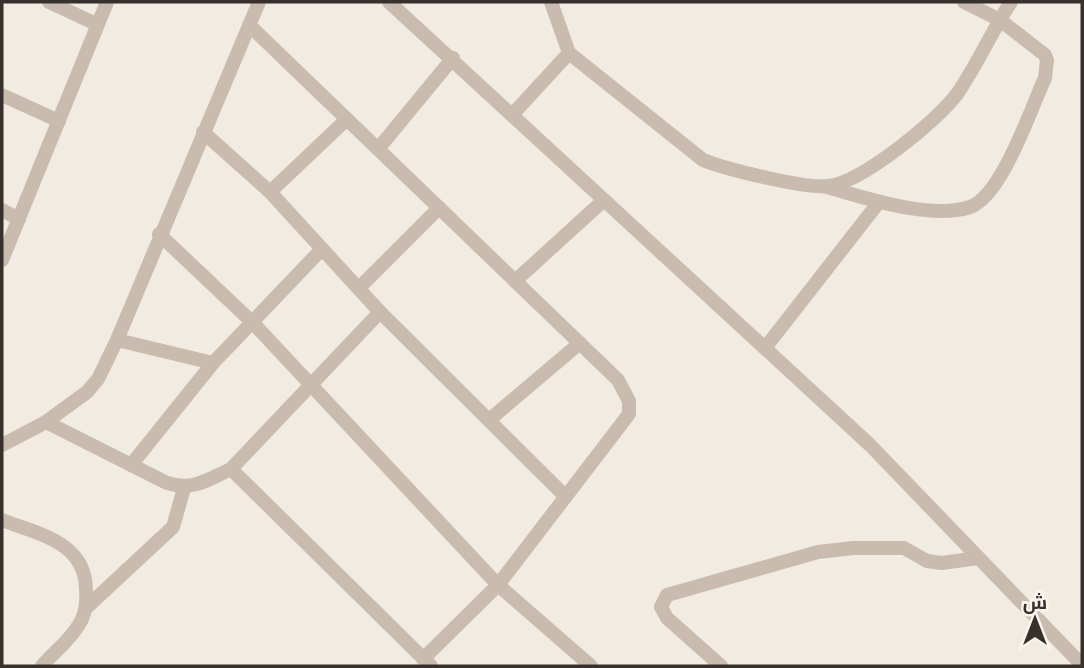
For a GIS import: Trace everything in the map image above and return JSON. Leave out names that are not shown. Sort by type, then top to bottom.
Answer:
[{"type":"street","points":[[49,2],[96,24]]},
{"type":"street","points":[[2,260],[107,2]]},
{"type":"street","points":[[2,445],[46,422],[87,392],[98,379],[117,340],[257,2]]},
{"type":"street","points":[[389,2],[453,58],[870,446],[1082,665]]},
{"type":"street","points":[[551,2],[569,53],[703,160],[725,170],[827,187],[879,202],[937,210],[971,206],[997,182],[1045,78],[1045,55],[1000,20],[964,2]]},
{"type":"street","points":[[827,187],[850,180],[877,165],[947,105],[1012,2]]},
{"type":"street","points":[[231,469],[427,662],[498,585],[628,414],[629,405],[618,380],[249,25]]},
{"type":"street","points":[[512,115],[569,53]]},
{"type":"street","points":[[378,149],[453,58]]},
{"type":"street","points":[[2,95],[59,121]]},
{"type":"street","points":[[270,192],[347,119]]},
{"type":"street","points":[[203,132],[270,192],[321,250],[360,287],[380,312],[565,496]]},
{"type":"street","points":[[515,281],[604,200]]},
{"type":"street","points":[[765,348],[879,202]]},
{"type":"street","points":[[360,287],[439,208]]},
{"type":"street","points":[[2,210],[19,219]]},
{"type":"street","points":[[159,234],[253,323],[311,383],[498,585],[591,666]]},
{"type":"street","points":[[131,464],[213,363],[321,250]]},
{"type":"street","points":[[46,422],[131,464],[143,473],[184,488],[231,469],[380,312]]},
{"type":"street","points":[[117,340],[213,363]]},
{"type":"street","points":[[489,420],[580,343]]},
{"type":"street","points":[[42,666],[79,626],[87,607],[173,527],[184,488]]},
{"type":"street","points":[[2,520],[66,545],[78,559],[86,583],[87,607]]},
{"type":"street","points":[[721,666],[667,618],[661,607],[667,595],[818,552],[853,548],[904,548],[927,561],[942,563],[978,558]]}]
